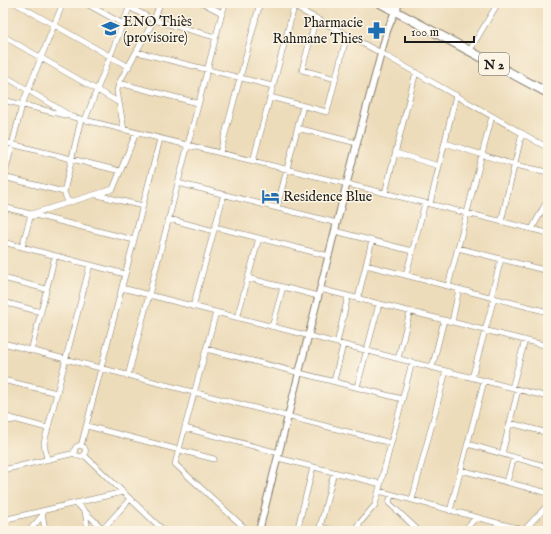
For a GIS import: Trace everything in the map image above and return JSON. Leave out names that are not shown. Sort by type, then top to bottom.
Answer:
[{"type":"highway","name":"N 2","points":[[380,3],[393,5],[441,34],[548,93]]},
{"type":"street","points":[[16,3],[129,66]]},
{"type":"street","points":[[63,3],[22,105],[3,178],[64,192]]},
{"type":"street","points":[[85,3],[123,24]]},
{"type":"street","points":[[124,130],[118,102],[117,91],[119,83],[154,20],[160,3]]},
{"type":"street","points":[[203,3],[222,13]]},
{"type":"street","points":[[128,376],[198,103],[226,3]]},
{"type":"street","points":[[220,153],[260,3]]},
{"type":"street","points":[[287,3],[381,52],[548,148]]},
{"type":"street","points":[[470,50],[498,3]]},
{"type":"street","points":[[68,202],[64,192],[83,120],[97,89],[130,5],[154,20],[216,37]]},
{"type":"street","points":[[259,531],[346,184],[393,5]]},
{"type":"street","points":[[253,161],[294,7]]},
{"type":"street","points":[[316,18],[302,70],[336,79]]},
{"type":"street","points":[[270,97],[327,112],[347,35]]},
{"type":"street","points":[[3,36],[118,102]]},
{"type":"street","points":[[137,52],[273,86]]},
{"type":"street","points":[[385,194],[416,72]]},
{"type":"street","points":[[3,76],[73,118]]},
{"type":"street","points":[[119,83],[198,103]]},
{"type":"street","points":[[406,275],[412,251],[439,166],[456,95]]},
{"type":"street","points":[[3,100],[548,233]]},
{"type":"street","points":[[277,208],[303,106]]},
{"type":"street","points":[[448,286],[492,116]]},
{"type":"street","points":[[297,128],[357,143]]},
{"type":"street","points":[[30,214],[113,189],[136,133]]},
{"type":"street","points":[[501,222],[522,133]]},
{"type":"street","points":[[75,453],[76,448],[81,446],[160,139]]},
{"type":"street","points":[[3,142],[120,171]]},
{"type":"street","points":[[445,144],[514,165],[548,172]]},
{"type":"street","points":[[396,153],[439,166]]},
{"type":"street","points":[[178,183],[337,223]]},
{"type":"street","points":[[94,194],[143,206]]},
{"type":"street","points":[[193,307],[224,194]]},
{"type":"street","points":[[532,229],[548,199]]},
{"type":"street","points":[[3,207],[134,240]]},
{"type":"street","points":[[22,247],[30,214]]},
{"type":"street","points":[[169,219],[259,238],[328,256]]},
{"type":"street","points":[[335,231],[412,251]]},
{"type":"street","points":[[237,318],[259,238]]},
{"type":"street","points":[[358,298],[372,240]]},
{"type":"street","points":[[3,242],[125,274]]},
{"type":"street","points":[[458,248],[548,271]]},
{"type":"street","points":[[31,350],[55,256]]},
{"type":"street","points":[[472,378],[486,330],[501,258]]},
{"type":"street","points":[[47,460],[44,443],[90,265]]},
{"type":"street","points":[[366,265],[548,312]]},
{"type":"street","points":[[3,278],[46,289]]},
{"type":"street","points":[[248,278],[283,286],[358,298],[548,346]]},
{"type":"street","points":[[272,327],[283,286]]},
{"type":"street","points":[[122,288],[548,397]]},
{"type":"street","points":[[452,322],[460,289]]},
{"type":"street","points":[[336,343],[348,296]]},
{"type":"street","points":[[3,302],[41,312]]},
{"type":"street","points":[[357,388],[379,304]]},
{"type":"street","points":[[398,359],[410,311]]},
{"type":"street","points":[[216,312],[175,464],[248,531]]},
{"type":"street","points":[[432,368],[444,320]]},
{"type":"street","points":[[512,388],[525,340]]},
{"type":"street","points":[[3,343],[391,443]]},
{"type":"street","points":[[334,382],[343,345]]},
{"type":"street","points":[[206,349],[402,399]]},
{"type":"street","points":[[353,531],[375,505],[412,362]]},
{"type":"street","points":[[412,500],[446,371]]},
{"type":"street","points":[[3,380],[56,393]]},
{"type":"street","points":[[450,511],[484,381]]},
{"type":"street","points":[[502,454],[518,390]]},
{"type":"street","points":[[3,416],[48,428]]},
{"type":"street","points":[[3,422],[15,420]]},
{"type":"street","points":[[510,423],[548,433]]},
{"type":"street","points":[[86,426],[214,460]]},
{"type":"street","points":[[185,428],[279,455],[313,467],[381,484]]},
{"type":"street","points":[[468,444],[548,467]]},
{"type":"street","points":[[81,446],[85,450],[84,455]]},
{"type":"street","points":[[3,470],[75,453]]},
{"type":"street","points":[[75,453],[79,457],[84,455]]},
{"type":"street","points":[[84,455],[164,531]]},
{"type":"street","points":[[507,482],[514,457]]},
{"type":"street","points":[[297,531],[313,467]]},
{"type":"street","points":[[461,470],[548,493]]},
{"type":"street","points":[[334,472],[319,529],[335,531]]},
{"type":"street","points":[[379,491],[524,530],[548,505]]},
{"type":"street","points":[[3,509],[4,520],[42,514],[76,503],[123,492]]},
{"type":"street","points":[[390,494],[388,502],[419,531]]},
{"type":"street","points":[[76,503],[104,530],[130,499]]},
{"type":"street","points":[[85,511],[88,531]]},
{"type":"street","points":[[29,531],[42,514]]},
{"type":"street","points":[[42,514],[45,531]]},
{"type":"street","points":[[463,531],[476,518]]},
{"type":"street","points":[[357,526],[363,531]]},
{"type":"place","name":"ENO Thiès (provisoire)","points":[[110,29]]},
{"type":"place","name":"Pharmacie Rahmane Thies","points":[[376,30]]},
{"type":"place","name":"Residence Blue","points":[[270,196]]}]
